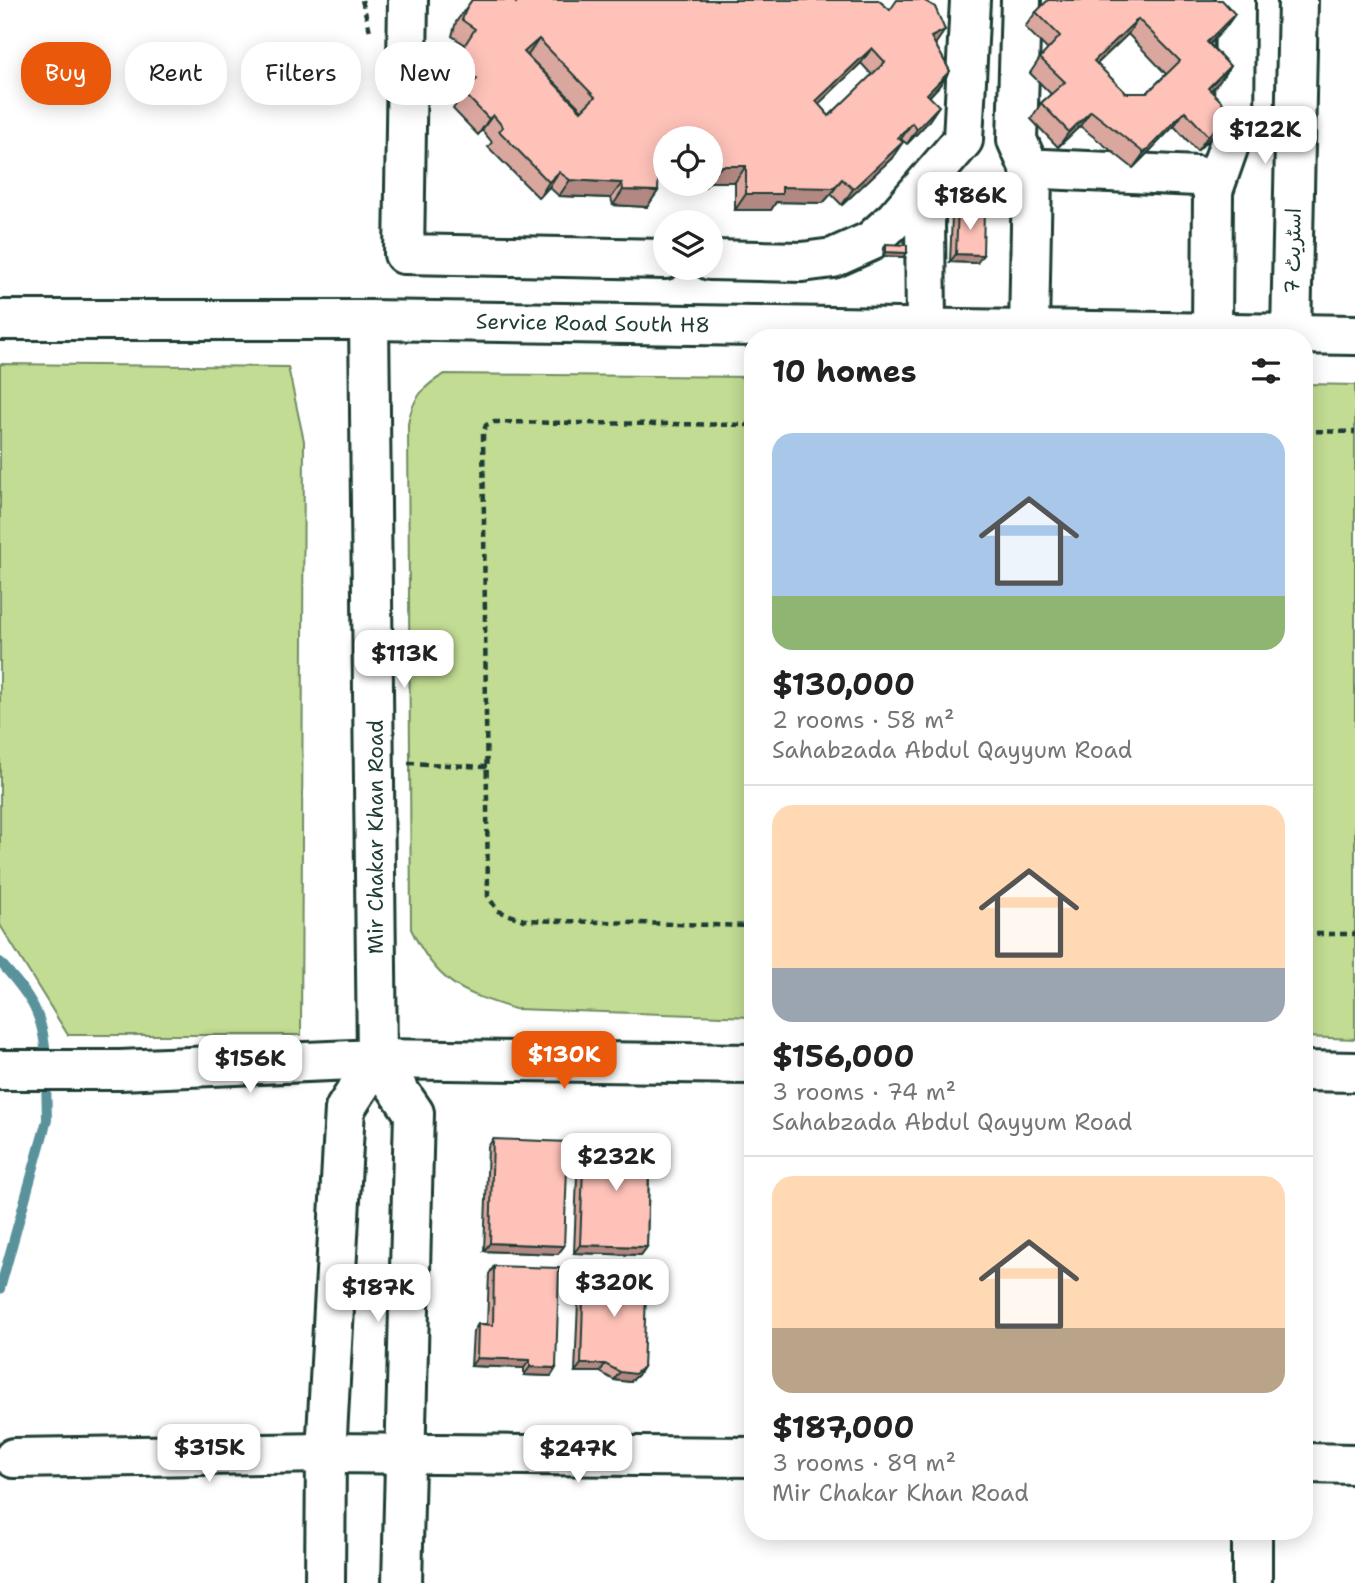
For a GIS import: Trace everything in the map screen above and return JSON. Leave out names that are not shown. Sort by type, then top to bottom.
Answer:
[{"type":"street","points":[[408,0],[404,254],[653,259]]},
{"type":"street","points":[[723,260],[802,262],[833,258],[871,241],[914,198],[963,139],[970,0]]},
{"type":"street","points":[[1021,0],[1017,140],[1031,174],[1029,329]]},
{"type":"street","points":[[1212,329],[1213,191],[1229,154],[1234,131],[1235,0]]},
{"type":"street","name":"اسٹریٹ 7","points":[[1292,329],[1298,0]]},
{"type":"street","points":[[1031,174],[1044,169],[1197,176],[1209,182],[1213,191]]},
{"type":"street","points":[[914,198],[920,203],[927,229],[926,328]]},
{"type":"street","name":"Service Road South H8","points":[[0,320],[369,320],[978,329]]},
{"type":"street","name":"Mir Chakar Khan Road","points":[[369,320],[376,762],[377,1059]]},
{"type":"street","name":"Service Road South H8","points":[[1313,334],[1355,335]]},
{"type":"street","points":[[325,1583],[326,1453],[345,1109],[377,1059]]},
{"type":"street","points":[[377,1059],[414,1113],[402,1583]]},
{"type":"street","points":[[0,1070],[120,1070],[377,1059],[744,1064]]},
{"type":"street","points":[[1313,1071],[1355,1072]]},
{"type":"street","points":[[14,1458],[326,1453],[744,1457]]},
{"type":"street","points":[[1313,1463],[1355,1464]]},
{"type":"street","points":[[1252,1540],[1252,1583]]},
{"type":"path","points":[[744,425],[494,422],[486,425],[483,433],[488,897],[498,911],[509,918],[549,923],[744,926]]},
{"type":"path","points":[[1313,431],[1355,432]]},
{"type":"path","points":[[376,762],[487,768]]},
{"type":"path","points":[[1313,934],[1355,934]]},
{"type":"green space","points":[[0,364],[288,367],[304,441],[301,1035],[68,1035],[0,925]]},
{"type":"green space","points":[[445,374],[744,377],[744,1017],[515,1009],[479,997],[452,983],[430,962],[411,929],[408,424],[416,400],[431,383]]},
{"type":"green space","points":[[1313,384],[1355,385],[1355,1039],[1313,1037]]},
{"type":"building","points":[[472,0],[514,0],[516,3],[519,0],[878,0],[890,10],[897,0],[923,0],[935,7],[945,30],[931,37],[950,71],[927,94],[939,106],[917,129],[912,123],[898,138],[903,142],[853,189],[842,179],[834,188],[782,187],[782,194],[746,194],[746,166],[723,166],[723,126],[653,126],[653,191],[623,190],[622,183],[570,180],[559,172],[549,182],[499,131],[503,127],[493,115],[489,119],[475,104],[475,42],[467,42],[475,29],[462,20]],"holes":[[[539,39],[595,97],[581,111],[524,52]],[[872,48],[885,62],[829,116],[816,101]]]},
{"type":"building","points":[[1048,0],[1222,0],[1235,14],[1207,42],[1230,66],[1208,88],[1232,112],[1208,136],[1185,111],[1144,153],[1091,111],[1069,132],[1041,103],[1065,82],[1040,58],[1060,36],[1036,12]],"holes":[[[1138,19],[1180,61],[1147,93],[1126,93],[1094,61]]]},
{"type":"building","points":[[958,208],[984,209],[983,255],[956,254]]},
{"type":"building","points":[[886,244],[907,245],[907,253],[886,252]]},
{"type":"building","points":[[493,1139],[568,1142],[564,1246],[490,1243]]},
{"type":"building","points":[[584,1142],[660,1144],[659,1165],[649,1165],[647,1247],[580,1245]]},
{"type":"building","points":[[494,1266],[559,1268],[556,1368],[530,1367],[530,1360],[477,1358],[478,1324],[493,1325]]},
{"type":"building","points":[[584,1269],[647,1272],[643,1367],[635,1374],[620,1372],[605,1364],[581,1364]]},
{"type":"waterway","points":[[0,962],[34,1008],[43,1032],[46,1063]]},
{"type":"waterway","points":[[0,1289],[47,1120],[46,1078]]}]
